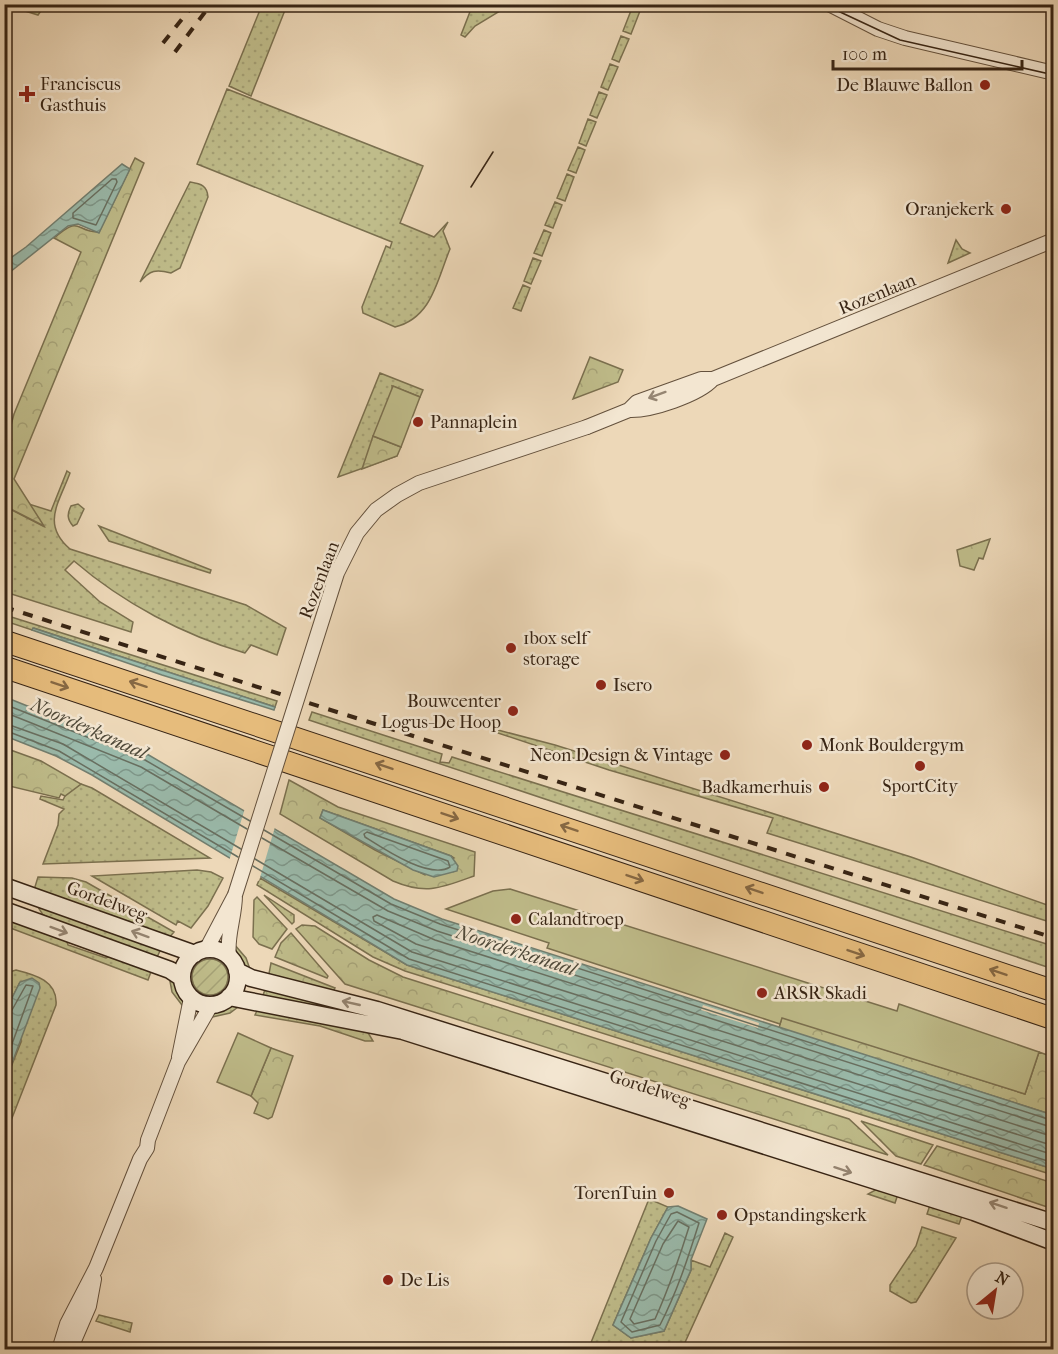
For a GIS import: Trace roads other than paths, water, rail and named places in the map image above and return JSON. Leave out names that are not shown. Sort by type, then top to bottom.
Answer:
[{"type":"highway","points":[[4,640],[1053,991]]},
{"type":"highway","points":[[4,667],[1053,1019]]},
{"type":"main road","name":"Gordelweg","points":[[4,886],[200,952]]},
{"type":"main road","points":[[4,910],[170,970],[182,978]]},
{"type":"main road","points":[[218,951],[233,964],[236,985],[229,997],[211,1005],[200,1003],[191,998],[184,988],[182,978],[186,964],[200,952],[218,951]]},
{"type":"main road","name":"Gordelweg","points":[[233,964],[251,978],[377,1010],[1053,1223]]},
{"type":"main road","name":"Gordelweg","points":[[229,997],[403,1031],[974,1212],[1053,1242]]},
{"type":"street","points":[[829,4],[878,29],[905,38],[1053,73]]},
{"type":"street","name":"Rozenlaan","points":[[233,964],[229,942],[230,913],[235,895],[334,583],[357,533],[376,510],[419,483],[587,427],[629,410],[637,402],[678,387],[701,379],[713,380],[1053,240]]},
{"type":"street","name":"Rozenlaan","points":[[200,952],[215,936],[230,913]]},
{"type":"street","points":[[178,1062],[191,998]]},
{"type":"street","points":[[59,1350],[67,1324],[96,1268],[147,1148],[178,1062],[211,1005]]},
{"type":"street","points":[[70,1350],[89,1306],[96,1268]]},
{"type":"water","points":[[122,164],[130,169],[99,233],[78,224],[68,226],[5,276],[5,262],[26,247]]},
{"type":"water","points":[[33,628],[275,707],[274,710],[162,675],[32,630]]},
{"type":"water","name":"Noorderkanaal","points":[[5,697],[147,754],[394,899],[442,919],[1053,1115],[1053,1169],[407,965],[92,775],[56,756],[5,736]]},
{"type":"water","points":[[323,810],[451,856],[458,866],[457,871],[434,877],[413,870],[320,818]]},
{"type":"water","points":[[32,978],[39,983],[40,988],[5,1082],[5,1012],[20,982]]},
{"type":"water","points":[[678,1206],[707,1219],[691,1260],[691,1270],[664,1331],[631,1338],[613,1325],[651,1238],[668,1207]]},
{"type":"tram line","points":[[823,4],[900,40],[1054,75]]},
{"type":"tram line","points":[[471,187],[493,152]]},
{"type":"railway","points":[[163,43],[194,4]]},
{"type":"railway","points":[[175,52],[211,4]]},
{"type":"railway","points":[[4,607],[1054,938]]},
{"type":"place","name":"De Blauwe Ballon","points":[[985,85]]},
{"type":"place","name":"Franciscus Gasthuis","points":[[27,94]]},
{"type":"place","name":"Oranjekerk","points":[[1006,209]]},
{"type":"place","name":"Pannaplein","points":[[418,422]]},
{"type":"place","name":"1box self storage","points":[[511,648]]},
{"type":"place","name":"Isero","points":[[601,685]]},
{"type":"place","name":"Bouwcenter Logus-De Hoop","points":[[513,711]]},
{"type":"place","name":"Monk Bouldergym","points":[[807,745]]},
{"type":"place","name":"Neon Design & Vintage","points":[[725,755]]},
{"type":"place","name":"SportCity","points":[[920,766]]},
{"type":"place","name":"Badkamerhuis","points":[[824,787]]},
{"type":"place","name":"Calandtroep","points":[[516,919]]},
{"type":"place","name":"ARSR Skadi","points":[[762,993]]},
{"type":"place","name":"TorenTuin","points":[[669,1193]]},
{"type":"place","name":"Opstandingskerk","points":[[722,1215]]},
{"type":"place","name":"De Lis","points":[[388,1280]]}]
